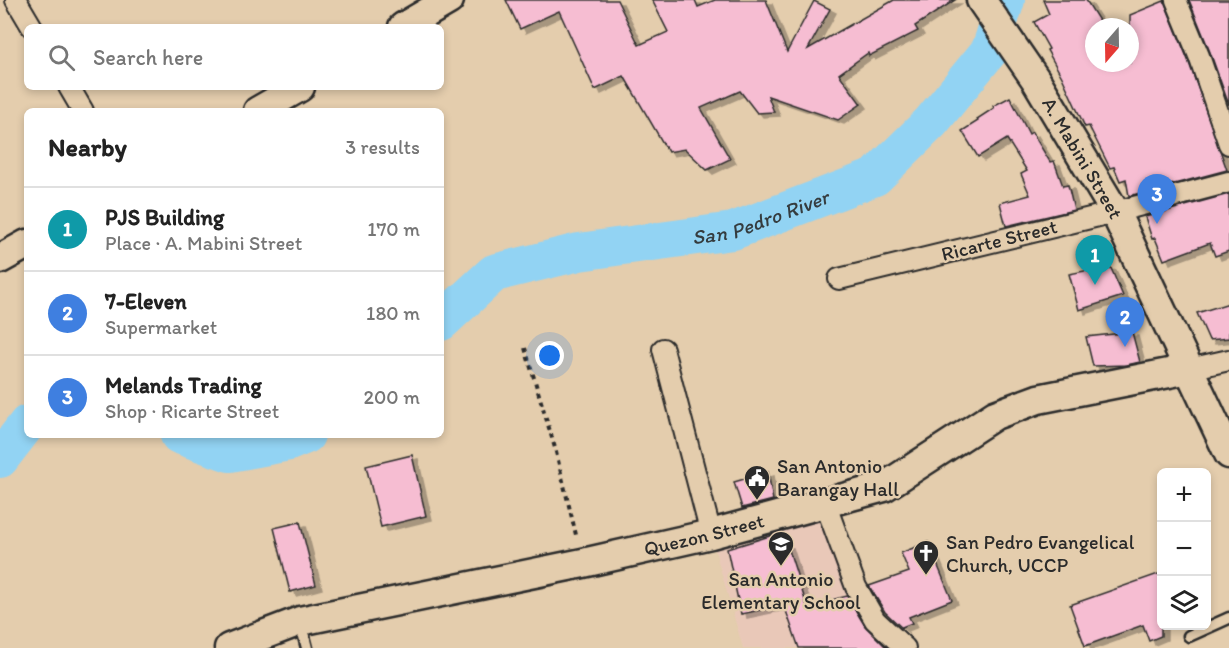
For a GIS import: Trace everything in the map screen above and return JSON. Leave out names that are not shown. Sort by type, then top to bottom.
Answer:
[{"type":"street","points":[[16,0],[30,24]]},
{"type":"street","points":[[408,24],[449,0]]},
{"type":"street","name":"A. Mabini Street","points":[[981,0],[1036,80],[1115,212],[1229,454]]},
{"type":"street","points":[[1176,0],[1199,56],[1229,144]]},
{"type":"street","points":[[71,90],[81,108]]},
{"type":"street","points":[[263,108],[295,90]]},
{"type":"street","name":"Ricarte Street","points":[[839,279],[1229,182]]},
{"type":"street","points":[[0,259],[24,246]]},
{"type":"street","points":[[663,349],[711,534]]},
{"type":"street","name":"Quezon Street","points":[[229,648],[300,621],[583,563],[711,534],[884,487],[995,415],[1038,399],[1229,360]]},
{"type":"street","points":[[825,502],[856,587],[875,620],[904,648]]},
{"type":"lane","points":[[1189,636],[1229,618]]},
{"type":"lane","points":[[300,621],[307,648]]},
{"type":"path","points":[[525,348],[555,448],[583,563]]},
{"type":"shaded area","name":"San Antonio Elementary School","points":[[822,518],[895,648],[743,648],[714,547]]},
{"type":"building","points":[[506,0],[617,0],[639,45],[668,32],[652,0],[695,0],[698,7],[715,0],[766,0],[787,52],[814,1],[830,9],[808,49],[894,0],[955,0],[915,26],[918,31],[869,56],[868,53],[839,74],[861,104],[838,120],[768,96],[774,112],[757,113],[740,91],[701,108],[730,159],[707,170],[685,149],[668,152],[624,76],[595,90],[559,11],[520,29]]},
{"type":"building","points":[[1043,0],[1086,0],[1097,18],[1085,18],[1085,72],[1139,72],[1139,18],[1130,18],[1130,15],[1164,1],[1188,60],[1227,170],[1129,196],[1126,179],[1120,181],[1114,167],[1110,168],[1089,126],[1085,127],[1034,22],[1049,14]]},
{"type":"building","points":[[1189,0],[1229,0],[1229,105],[1210,52]]},
{"type":"building","points":[[1010,97],[1029,134],[1032,132],[1050,162],[1054,161],[1063,186],[1068,185],[1074,210],[1006,226],[1000,203],[1030,195],[1021,174],[1027,171],[1007,139],[978,157],[962,131],[978,121],[977,119],[994,108],[993,106]]},
{"type":"building","points":[[1229,194],[1229,251],[1215,256],[1210,243],[1164,260],[1155,238],[1152,239],[1145,217]]},
{"type":"building","points":[[1110,266],[1123,296],[1079,310],[1069,274]]},
{"type":"building","points":[[1229,303],[1229,338],[1209,340],[1197,313]]},
{"type":"building","points":[[1132,332],[1140,362],[1127,365],[1093,366],[1086,337]]},
{"type":"building","points":[[412,455],[426,516],[381,527],[366,466]]},
{"type":"building","points":[[768,472],[773,500],[742,508],[734,482]]},
{"type":"building","points":[[300,522],[316,585],[290,592],[274,528]]},
{"type":"building","points":[[773,535],[776,547],[787,544],[807,606],[847,596],[865,626],[887,648],[799,648],[784,605],[741,614],[727,549]]},
{"type":"building","points":[[928,542],[952,600],[909,617],[912,623],[902,627],[903,629],[885,612],[869,586],[909,572],[901,553]]},
{"type":"building","points":[[1157,574],[1157,630],[1161,630],[1161,636],[1149,641],[1143,625],[1085,646],[1070,605]]},
{"type":"waterway","name":"San Pedro River","points":[[444,319],[494,273],[579,252],[733,231],[875,177],[931,122],[990,50],[1006,0]]},
{"type":"waterway","name":"San Pedro River","points":[[0,459],[24,428]]},
{"type":"waterway","name":"San Pedro River","points":[[188,438],[230,453],[289,442],[299,438]]},
{"type":"place","name":"Melands Trading","points":[[1157,224]]},
{"type":"place","name":"PJS Building","points":[[1095,285]]},
{"type":"place","name":"7-Eleven","points":[[1125,347]]},
{"type":"place","name":"San Antonio Barangay Hall","points":[[757,501]]},
{"type":"place","name":"San Antonio Elementary School","points":[[781,567]]},
{"type":"place","name":"San Pedro Evangelical Church, UCCP","points":[[926,576]]}]
